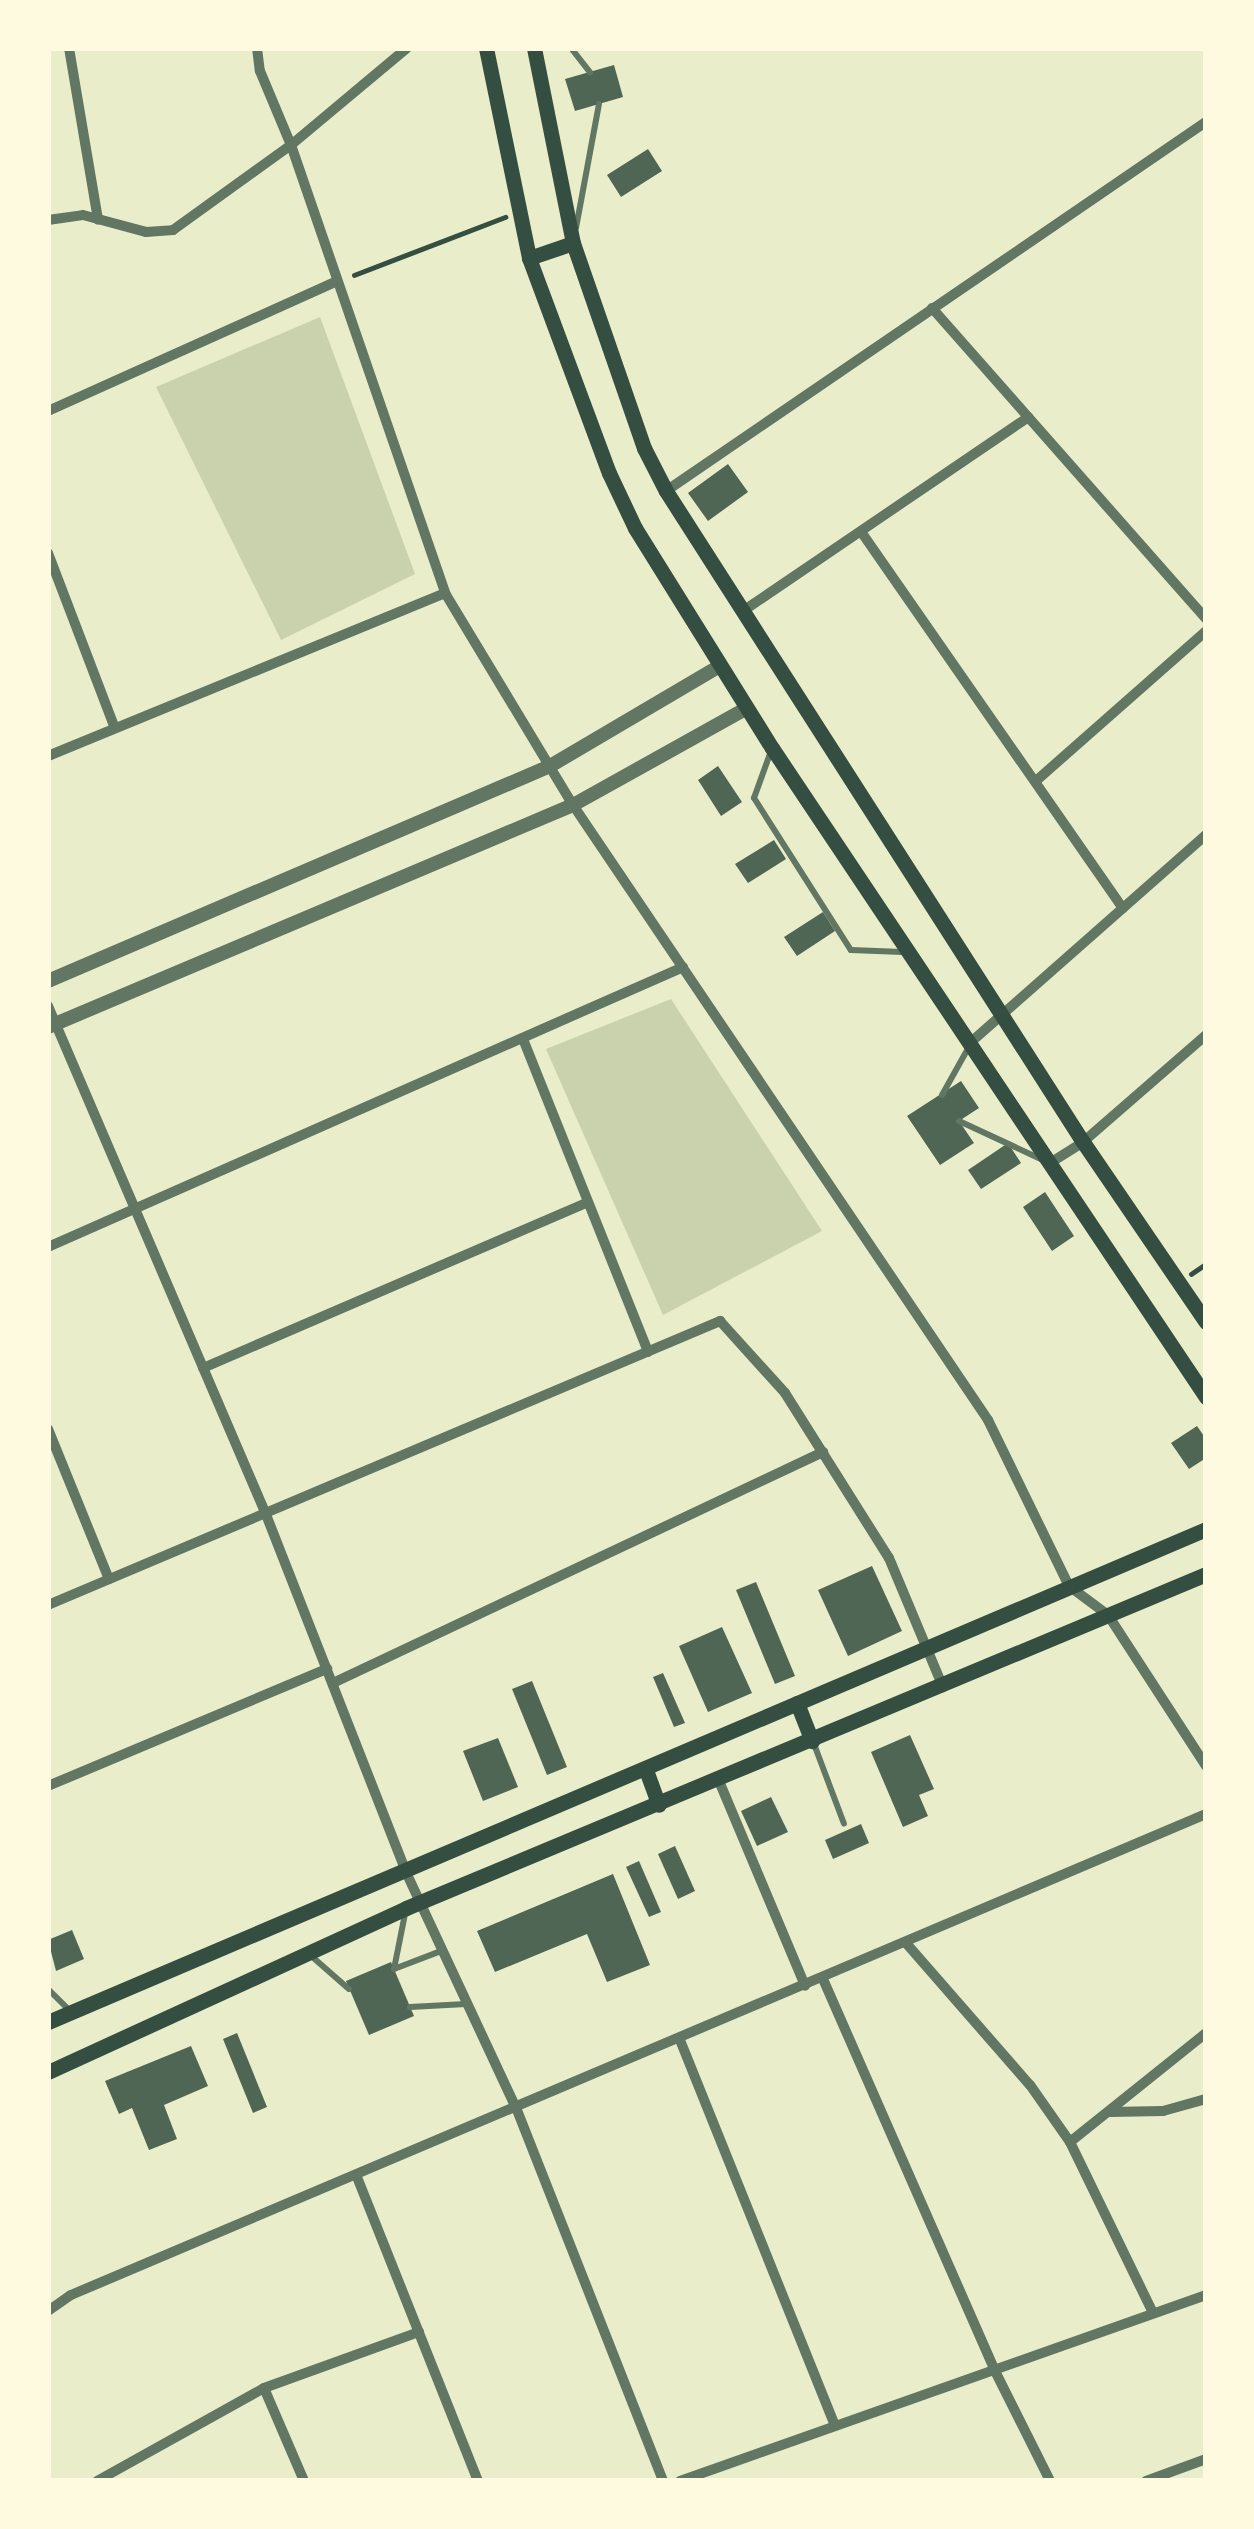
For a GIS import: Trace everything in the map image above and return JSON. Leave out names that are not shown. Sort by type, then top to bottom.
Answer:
[{"type":"main road","points":[[486,48],[529,258],[609,473],[635,528],[772,748],[1050,1163],[1199,1370],[1206,1397]]},
{"type":"main road","points":[[534,48],[573,243],[644,448],[666,491],[1083,1142],[1206,1322]]},
{"type":"main road","points":[[529,258],[573,243]]},
{"type":"main road","points":[[48,2022],[1206,1529]]},
{"type":"main road","points":[[48,2072],[412,1905],[719,1781],[1206,1574]]},
{"type":"main road","points":[[797,1703],[812,1741]]},
{"type":"main road","points":[[646,1769],[659,1805]]},
{"type":"street","points":[[69,48],[98,220]]},
{"type":"street","points":[[257,48],[260,71],[291,145],[445,593],[573,805],[988,1420],[1069,1586],[1108,1615],[1206,1766]]},
{"type":"street","points":[[48,220],[83,215],[146,232],[173,230],[291,145],[407,48]]},
{"type":"street","points":[[666,491],[1206,122]]},
{"type":"street","points":[[48,411],[335,282]]},
{"type":"street","points":[[932,308],[1206,619]]},
{"type":"street","points":[[742,610],[1028,417]]},
{"type":"street","points":[[862,533],[1123,908]]},
{"type":"street","points":[[48,554],[116,728]]},
{"type":"street","points":[[48,756],[445,593]]},
{"type":"street","points":[[1037,780],[1206,631]]},
{"type":"street","points":[[48,981],[550,766],[720,666]]},
{"type":"street","points":[[52,1025],[573,805],[747,708]]},
{"type":"street","points":[[971,1042],[1206,835]]},
{"type":"street","points":[[48,1247],[683,967]]},
{"type":"street","points":[[48,1006],[52,1025],[265,1512],[404,1870],[412,1905],[441,1950],[517,2110],[663,2481]]},
{"type":"street","points":[[1050,1163],[1083,1142],[1206,1035]]},
{"type":"street","points":[[523,1039],[648,1352]]},
{"type":"street","points":[[203,1368],[588,1202]]},
{"type":"street","points":[[48,1606],[720,1322],[785,1393],[889,1558],[943,1687]]},
{"type":"street","points":[[48,1429],[110,1579]]},
{"type":"street","points":[[333,1683],[823,1452]]},
{"type":"street","points":[[48,1786],[327,1669]]},
{"type":"street","points":[[719,1781],[805,1986]]},
{"type":"street","points":[[48,2311],[71,2295],[517,2110],[1206,1814]]},
{"type":"street","points":[[906,1943],[1030,2084],[1070,2141],[1153,2313]]},
{"type":"street","points":[[823,1979],[993,2367],[1050,2481]]},
{"type":"street","points":[[1070,2141],[1206,2033]]},
{"type":"street","points":[[680,2040],[835,2425]]},
{"type":"street","points":[[1107,2112],[1163,2111],[1206,2099]]},
{"type":"street","points":[[358,2176],[478,2481]]},
{"type":"street","points":[[680,2481],[1206,2295]]},
{"type":"street","points":[[97,2481],[265,2388],[419,2332]]},
{"type":"street","points":[[265,2388],[304,2481]]},
{"type":"street","points":[[1146,2481],[1206,2459]]},
{"type":"lane","points":[[571,48],[590,72]]},
{"type":"lane","points":[[573,243],[599,104]]},
{"type":"lane","points":[[772,748],[754,798],[851,950],[910,952]]},
{"type":"lane","points":[[942,1095],[971,1042]]},
{"type":"lane","points":[[959,1121],[1050,1163]]},
{"type":"lane","points":[[812,1741],[844,1825]]},
{"type":"lane","points":[[412,1905],[394,1969],[441,1950]]},
{"type":"lane","points":[[306,1952],[349,1989]]},
{"type":"lane","points":[[48,1989],[71,2012]]},
{"type":"lane","points":[[410,2007],[467,2004]]},
{"type":"path","points":[[335,282],[516,212]]},
{"type":"green space","points":[[320,317],[415,574],[281,640],[156,387]]},
{"type":"green space","points":[[671,999],[822,1231],[663,1315],[546,1049]]},
{"type":"building","points":[[614,65],[623,97],[575,111],[565,79]]},
{"type":"building","points":[[648,149],[662,171],[621,197],[607,175]]},
{"type":"building","points":[[728,464],[748,492],[708,521],[688,493]]},
{"type":"building","points":[[718,766],[742,802],[721,816],[698,780]]},
{"type":"building","points":[[774,840],[786,859],[748,883],[735,864]]},
{"type":"building","points":[[823,912],[835,931],[797,956],[784,937]]},
{"type":"building","points":[[961,1081],[979,1108],[959,1121],[974,1143],[940,1165],[907,1116]]},
{"type":"building","points":[[1008,1143],[1021,1163],[981,1189],[968,1170]]},
{"type":"building","points":[[1045,1192],[1074,1236],[1052,1251],[1023,1207]]},
{"type":"building","points":[[1197,1426],[1206,1439],[1206,1458],[1189,1469],[1171,1443]]},
{"type":"building","points":[[872,1566],[902,1631],[848,1656],[818,1590]]},
{"type":"building","points":[[756,1582],[795,1676],[775,1684],[736,1590]]},
{"type":"building","points":[[722,1627],[752,1693],[708,1712],[679,1646]]},
{"type":"building","points":[[663,1673],[685,1723],[674,1727],[653,1677]]},
{"type":"building","points":[[532,1681],[567,1767],[547,1775],[512,1689]]},
{"type":"building","points":[[910,1735],[934,1789],[919,1795],[928,1816],[903,1827],[871,1752]]},
{"type":"building","points":[[498,1738],[518,1787],[483,1801],[463,1751]]},
{"type":"building","points":[[771,1797],[788,1832],[757,1846],[741,1811]]},
{"type":"building","points":[[861,1824],[869,1843],[833,1859],[825,1840]]},
{"type":"building","points":[[675,1846],[695,1891],[678,1899],[658,1854]]},
{"type":"building","points":[[639,1861],[661,1912],[649,1917],[626,1867]]},
{"type":"building","points":[[613,1874],[650,1965],[607,1982],[587,1934],[495,1972],[477,1931]]},
{"type":"building","points":[[72,1930],[84,1959],[56,1971],[48,1940]]},
{"type":"building","points":[[391,1962],[414,2016],[369,2035],[346,1981]]},
{"type":"building","points":[[237,2033],[267,2107],[253,2113],[223,2039]]},
{"type":"building","points":[[191,2046],[208,2086],[164,2105],[177,2139],[149,2150],[132,2108],[119,2114],[105,2081]]}]
